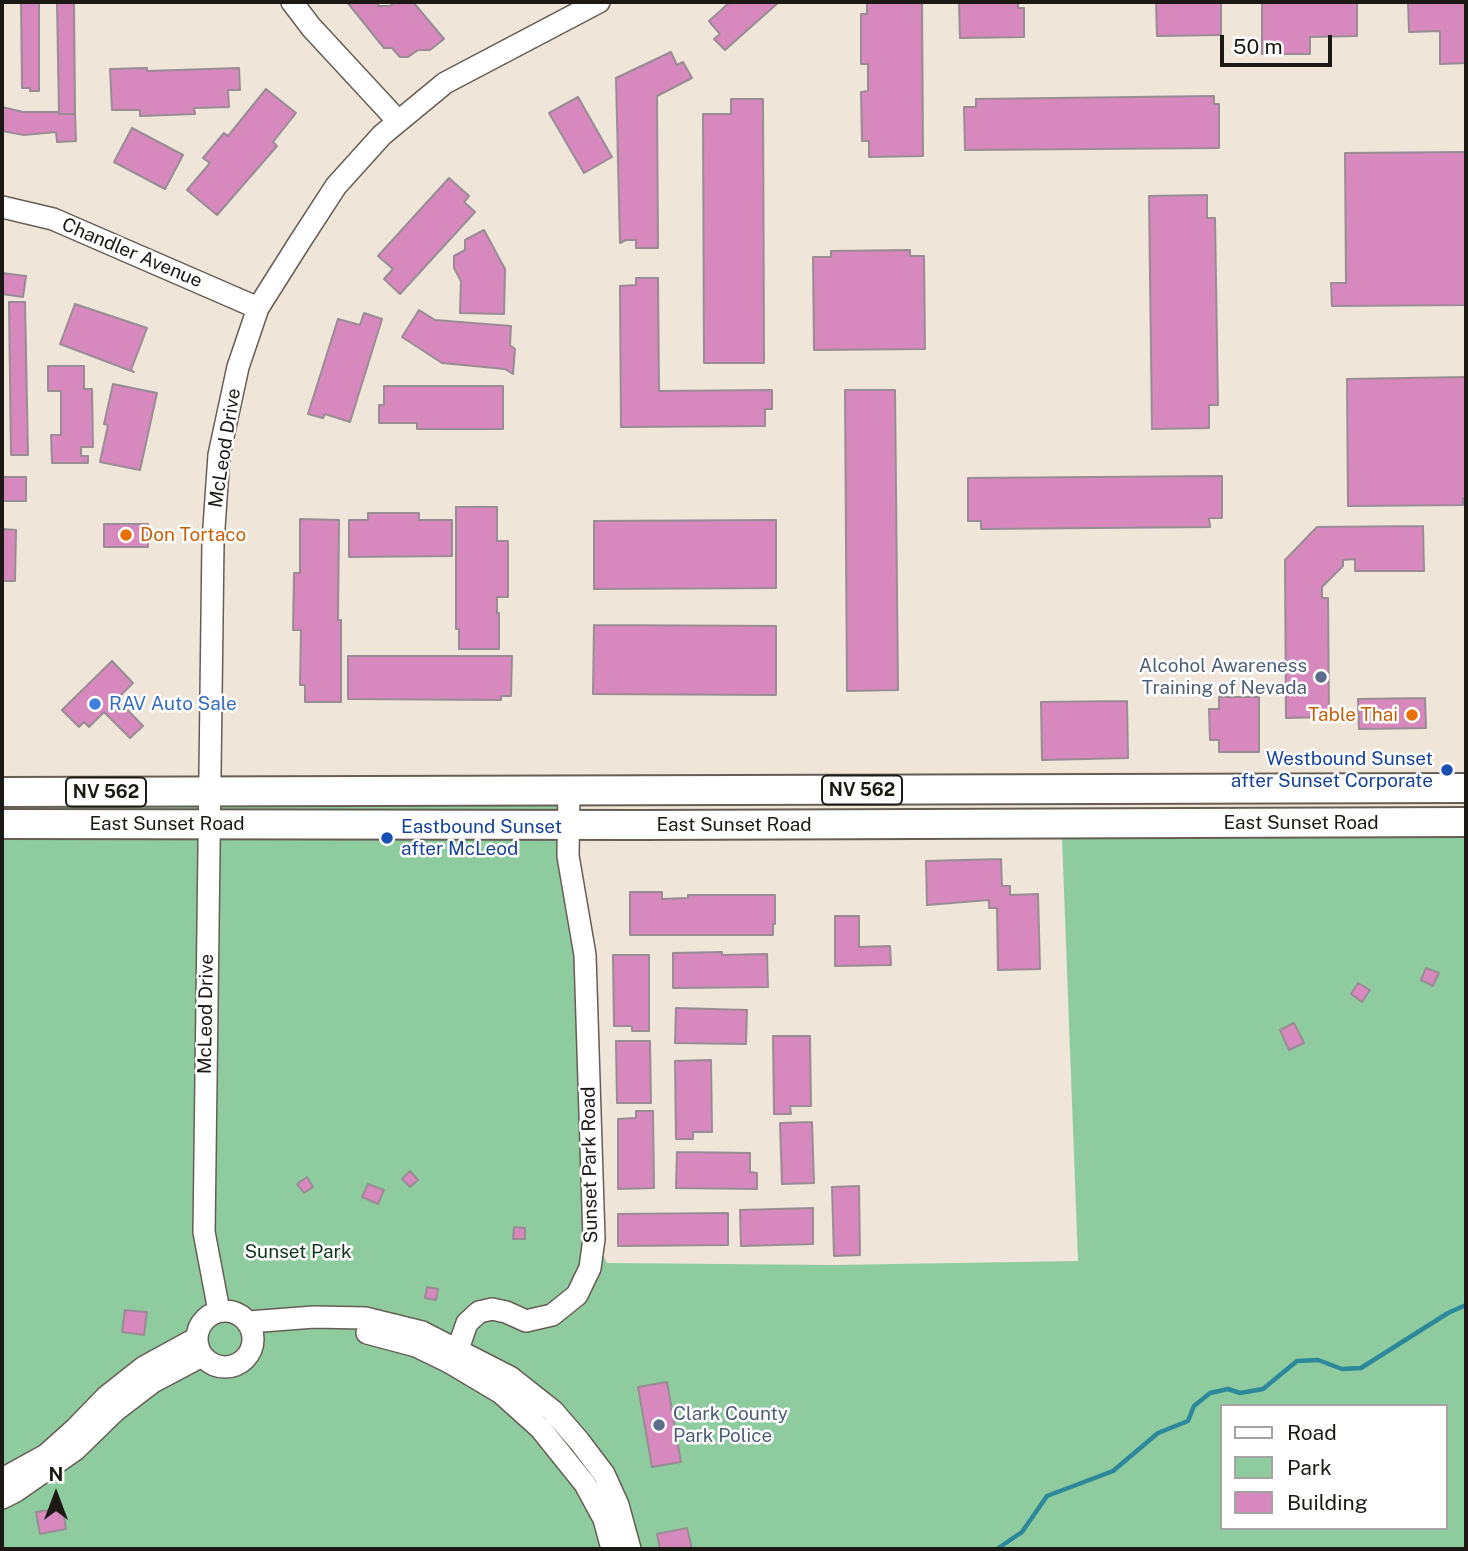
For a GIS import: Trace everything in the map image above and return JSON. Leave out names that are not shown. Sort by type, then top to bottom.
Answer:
[{"type":"main road","name":"East Sunset Road","points":[[2,792],[1466,788]]},
{"type":"main road","points":[[1155,789],[1155,824]]},
{"type":"main road","name":"East Sunset Road","points":[[2,824],[1466,822]]},
{"type":"street","points":[[292,2],[311,27],[398,121]]},
{"type":"street","name":"McLeod Drive","points":[[219,1311],[204,1232],[213,542],[216,479],[222,435],[238,367],[258,308],[336,186],[382,135],[445,83],[599,2]]},
{"type":"street","name":"Chandler Avenue","points":[[2,207],[53,219],[258,308]]},
{"type":"street","name":"Sunset Park Road","points":[[453,1356],[467,1323],[479,1312],[492,1309],[527,1321],[552,1315],[577,1295],[590,1268],[594,1238],[585,955],[568,856],[569,791]]},
{"type":"street","points":[[2,1498],[75,1450],[116,1411],[199,1347],[203,1320],[219,1311],[238,1313],[251,1329],[250,1353],[237,1365],[218,1366],[199,1347]]},
{"type":"street","points":[[251,1329],[363,1332],[453,1356],[510,1377],[553,1411],[604,1475],[618,1505],[630,1549]]},
{"type":"street","points":[[2,1479],[46,1455],[106,1397],[144,1367],[199,1347]]},
{"type":"street","points":[[453,1356],[501,1393],[540,1428],[564,1455],[585,1484],[604,1519],[612,1549]]},
{"type":"green space","name":"Sunset Park","points":[[569,791],[580,919],[594,1238],[607,1263],[833,1265],[1078,1261],[1062,838],[1466,837],[1466,1549],[2,1549],[2,792]]},
{"type":"building","points":[[21,2],[39,2],[39,91],[22,88]]},
{"type":"building","points":[[57,2],[74,2],[75,114],[59,114]]},
{"type":"building","points":[[347,2],[378,2],[378,6],[390,6],[395,2],[413,2],[444,39],[430,50],[418,50],[408,57],[400,57],[392,48],[384,48]]},
{"type":"building","points":[[730,2],[779,2],[725,50],[714,39],[720,34],[709,21]]},
{"type":"building","points":[[867,2],[922,2],[923,156],[869,157],[869,141],[862,141],[861,92],[868,91],[868,64],[861,64],[861,14],[867,14]]},
{"type":"building","points":[[959,2],[1018,2],[1018,8],[1024,8],[1024,37],[960,38]]},
{"type":"building","points":[[1156,2],[1221,2],[1221,35],[1157,36]]},
{"type":"building","points":[[1262,2],[1357,2],[1357,36],[1310,37],[1310,54],[1262,54]]},
{"type":"building","points":[[1408,2],[1466,2],[1466,63],[1440,64],[1440,31],[1409,32]]},
{"type":"building","points":[[671,52],[677,65],[683,62],[692,78],[657,96],[658,248],[636,248],[636,240],[620,243],[616,78]]},
{"type":"building","points":[[147,68],[147,71],[239,68],[240,90],[228,90],[229,107],[194,108],[195,114],[140,116],[140,110],[112,110],[110,69]]},
{"type":"building","points":[[266,89],[296,113],[273,142],[277,146],[217,215],[187,190],[210,163],[203,158],[224,133],[228,136]]},
{"type":"building","points":[[1214,96],[1214,104],[1219,104],[1219,148],[965,150],[964,107],[976,107],[976,99]]},
{"type":"building","points":[[578,97],[612,157],[584,173],[549,113]]},
{"type":"building","points":[[731,99],[763,99],[764,363],[704,363],[703,114],[731,114]]},
{"type":"building","points":[[2,107],[23,112],[75,114],[76,141],[57,142],[56,132],[24,135],[2,131]]},
{"type":"building","points":[[132,128],[183,155],[165,189],[114,162]]},
{"type":"building","points":[[1466,152],[1466,305],[1332,306],[1331,283],[1346,283],[1345,153]]},
{"type":"building","points":[[449,178],[469,196],[464,202],[475,212],[400,294],[384,279],[393,269],[378,256]]},
{"type":"building","points":[[1207,195],[1207,218],[1215,218],[1218,405],[1209,405],[1209,428],[1152,429],[1149,196]]},
{"type":"building","points":[[484,230],[505,269],[504,314],[460,313],[461,281],[454,268],[454,256],[465,250],[465,240]]},
{"type":"building","points":[[910,250],[910,256],[924,256],[925,349],[814,350],[813,257],[831,257],[831,251]]},
{"type":"building","points":[[2,273],[26,276],[23,297],[2,294]]},
{"type":"building","points":[[636,278],[658,278],[659,391],[772,390],[772,409],[765,409],[765,426],[621,427],[620,286],[636,285]]},
{"type":"building","points":[[9,302],[25,302],[28,455],[11,455]]},
{"type":"building","points":[[75,304],[147,328],[131,370],[134,372],[60,344]]},
{"type":"building","points":[[419,310],[435,320],[511,326],[510,345],[515,349],[513,374],[505,369],[442,363],[402,337]]},
{"type":"building","points":[[364,313],[382,319],[350,422],[325,414],[323,418],[308,414],[338,319],[360,325]]},
{"type":"building","points":[[48,366],[84,366],[84,389],[92,389],[93,447],[81,447],[81,456],[88,456],[88,463],[52,463],[51,435],[61,435],[61,391],[48,391]]},
{"type":"building","points":[[1466,377],[1466,498],[1463,498],[1463,505],[1348,506],[1347,379]]},
{"type":"building","points":[[113,384],[157,393],[140,470],[100,462],[108,425],[104,424]]},
{"type":"building","points":[[384,386],[503,386],[503,429],[417,429],[417,423],[379,423],[379,405],[384,405]]},
{"type":"building","points":[[845,390],[895,390],[898,690],[847,691]]},
{"type":"building","points":[[1222,476],[1222,518],[1209,518],[1210,527],[981,529],[981,521],[968,521],[968,478]]},
{"type":"building","points":[[2,477],[26,477],[26,501],[2,501]]},
{"type":"building","points":[[456,507],[497,507],[497,541],[508,541],[508,597],[497,597],[499,649],[459,649],[459,629],[456,629]]},
{"type":"building","points":[[368,513],[419,513],[419,520],[452,520],[452,556],[349,557],[349,520],[368,520]]},
{"type":"building","points":[[300,519],[339,520],[341,702],[305,702],[305,685],[300,685],[301,630],[293,630],[294,573],[300,573]]},
{"type":"building","points":[[776,520],[776,588],[594,589],[594,521]]},
{"type":"building","name":"Don Tortaco","points":[[104,524],[148,524],[148,547],[104,547]]},
{"type":"building","points":[[1423,526],[1424,571],[1355,571],[1355,559],[1343,560],[1343,566],[1322,587],[1322,598],[1328,598],[1329,717],[1286,718],[1285,560],[1317,527]]},
{"type":"building","points":[[2,529],[16,530],[15,581],[2,581]]},
{"type":"building","points":[[594,625],[776,626],[776,695],[593,694]]},
{"type":"building","points":[[348,656],[512,656],[511,696],[501,696],[501,700],[348,699]]},
{"type":"building","name":"RAV Auto Sale","points":[[112,661],[133,683],[117,699],[143,726],[130,738],[104,712],[89,727],[84,722],[79,727],[62,710]]},
{"type":"building","points":[[1219,697],[1259,697],[1259,752],[1219,752],[1219,740],[1210,740],[1209,709],[1219,709]]},
{"type":"building","points":[[1425,698],[1426,728],[1359,729],[1358,699]]},
{"type":"building","points":[[1127,701],[1128,758],[1042,760],[1041,702]]},
{"type":"building","points":[[1001,859],[1002,886],[1010,886],[1010,895],[1038,894],[1040,969],[998,970],[997,908],[989,908],[989,900],[927,905],[926,861]]},
{"type":"building","points":[[630,892],[662,892],[662,899],[688,898],[688,895],[775,895],[773,935],[630,935]]},
{"type":"building","points":[[835,916],[859,916],[859,947],[890,946],[891,965],[835,966]]},
{"type":"building","points":[[722,952],[722,955],[767,954],[768,987],[673,988],[673,953]]},
{"type":"building","points":[[613,955],[649,955],[649,1031],[632,1031],[632,1026],[614,1026]]},
{"type":"building","points":[[1426,968],[1439,973],[1433,986],[1421,980]]},
{"type":"building","points":[[1358,983],[1370,990],[1362,1002],[1351,994]]},
{"type":"building","points":[[676,1008],[747,1010],[746,1044],[675,1043]]},
{"type":"building","points":[[1294,1023],[1304,1043],[1289,1050],[1280,1030]]},
{"type":"building","points":[[773,1036],[810,1036],[811,1106],[790,1106],[791,1114],[774,1114]]},
{"type":"building","points":[[616,1041],[650,1041],[651,1103],[617,1103]]},
{"type":"building","points":[[711,1060],[712,1132],[693,1132],[693,1139],[676,1139],[675,1061]]},
{"type":"building","points":[[636,1111],[653,1111],[654,1188],[618,1189],[618,1119],[636,1118]]},
{"type":"building","points":[[812,1122],[814,1183],[782,1184],[780,1123]]},
{"type":"building","points":[[677,1152],[750,1153],[750,1172],[757,1173],[757,1189],[676,1188]]},
{"type":"building","points":[[410,1171],[418,1180],[410,1187],[402,1179]]},
{"type":"building","points":[[307,1177],[313,1187],[304,1193],[297,1184]]},
{"type":"building","points":[[368,1184],[384,1190],[378,1204],[362,1197]]},
{"type":"building","points":[[859,1186],[860,1255],[834,1256],[832,1187]]},
{"type":"building","points":[[813,1208],[813,1244],[741,1246],[740,1210]]},
{"type":"building","points":[[728,1213],[728,1245],[618,1246],[618,1214]]},
{"type":"building","points":[[514,1227],[525,1228],[525,1239],[513,1239]]},
{"type":"building","points":[[427,1287],[438,1289],[436,1300],[425,1298]]},
{"type":"building","points":[[125,1310],[147,1312],[144,1335],[122,1332]]},
{"type":"building","name":"Clark County Park Police","points":[[667,1382],[681,1462],[652,1467],[638,1387]]},
{"type":"building","points":[[63,1510],[66,1529],[40,1534],[36,1512]]},
{"type":"building","points":[[687,1528],[692,1549],[660,1549],[657,1534]]},
{"type":"waterway","points":[[997,1549],[1022,1532],[1047,1496],[1113,1471],[1158,1433],[1188,1421],[1194,1406],[1210,1393],[1228,1389],[1240,1393],[1263,1389],[1297,1361],[1318,1360],[1342,1369],[1361,1368],[1448,1313],[1466,1305]]},
{"type":"place","name":"Don Tortaco","points":[[126,535]]},
{"type":"place","name":"Alcohol Awareness Training of Nevada","points":[[1321,677]]},
{"type":"place","name":"RAV Auto Sale","points":[[95,704]]},
{"type":"place","name":"Table Thai","points":[[1412,715]]},
{"type":"place","name":"Westbound Sunset after Sunset Corporate","points":[[1447,770]]},
{"type":"place","name":"Eastbound Sunset after McLeod","points":[[387,838]]},
{"type":"place","name":"Clark County Park Police","points":[[659,1425]]}]
